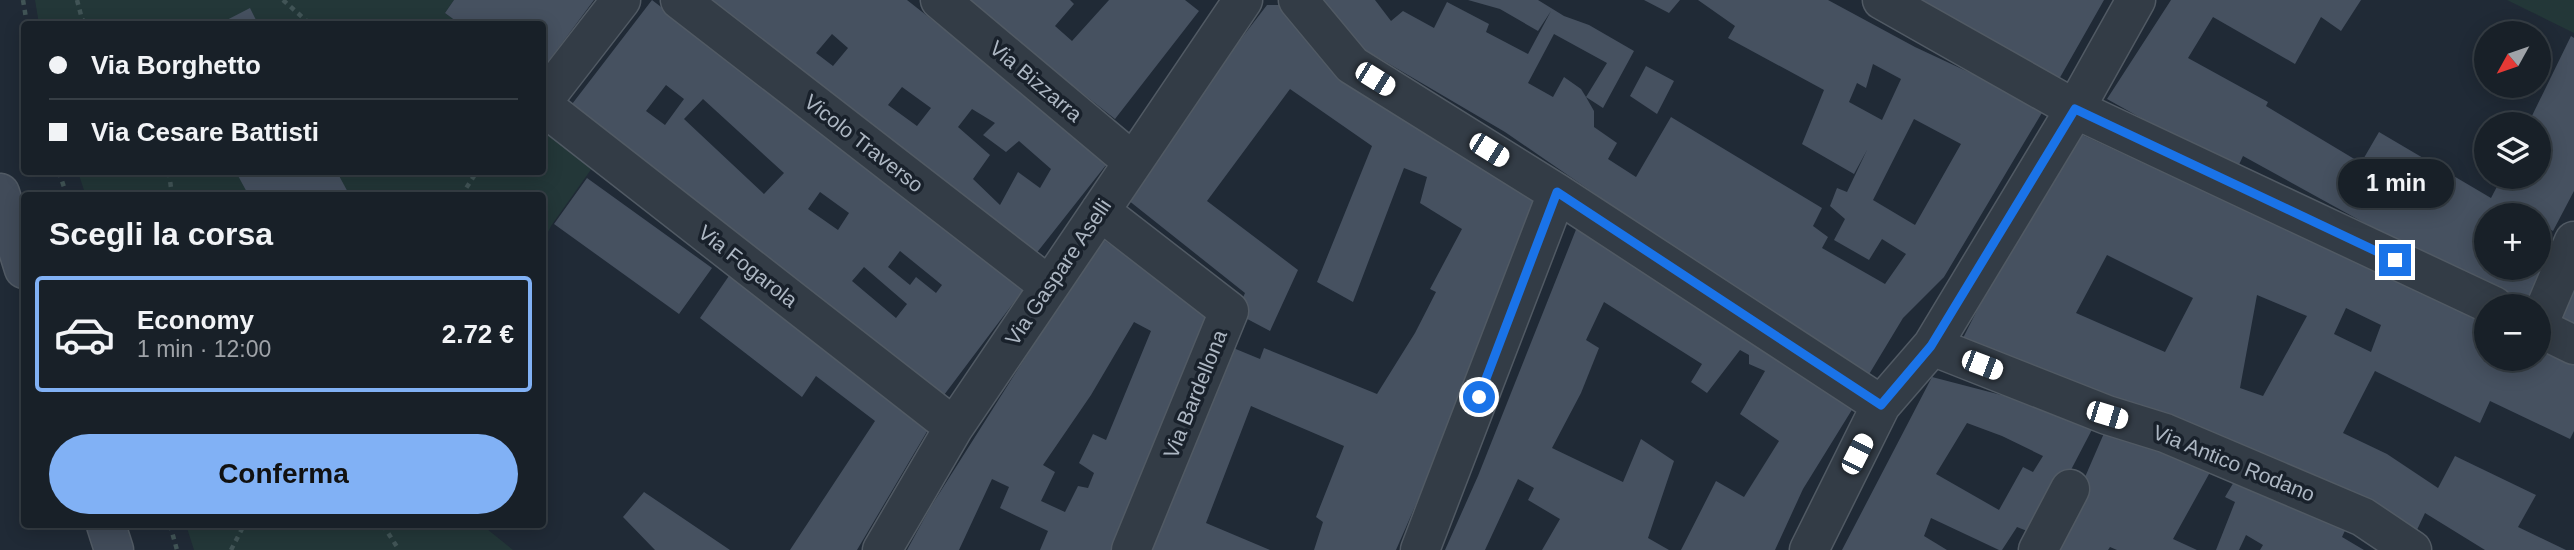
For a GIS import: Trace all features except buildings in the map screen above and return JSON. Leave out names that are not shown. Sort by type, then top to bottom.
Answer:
[{"type":"main road","points":[[0,193],[21,260]]},
{"type":"main road","points":[[107,528],[114,550]]},
{"type":"street","points":[[546,99],[621,0]]},
{"type":"street","name":"Vicolo Traverso","points":[[680,0],[1049,286]]},
{"type":"street","name":"Via Bizzarra","points":[[940,0],[1133,162]]},
{"type":"street","points":[[1298,0],[1352,65],[1557,192],[1881,405]]},
{"type":"street","points":[[1882,0],[2075,109],[2474,297]]},
{"type":"street","points":[[1809,550],[1881,405],[1931,346],[2075,109],[2136,0]]},
{"type":"street","name":"Via Gaspare Aselli","points":[[882,550],[954,427],[1133,162],[1233,4]]},
{"type":"street","name":"Via Fogarola","points":[[546,107],[954,427]]},
{"type":"street","points":[[1420,550],[1557,192]]},
{"type":"street","name":"Via Bardellona","points":[[1100,211],[1229,311],[1131,550]]},
{"type":"street","points":[[2551,296],[2574,241]]},
{"type":"street","points":[[2551,332],[2574,345]]},
{"type":"street","name":"Via Antico Rodano","points":[[1931,346],[2107,415],[2165,433],[2314,496],[2363,517],[2412,550]]},
{"type":"street","points":[[2038,550],[2070,489]]},
{"type":"path","points":[[23,0],[26,21]]},
{"type":"path","points":[[77,0],[84,21]]},
{"type":"path","points":[[283,0],[307,21]]},
{"type":"path","points":[[60,175],[66,192]]},
{"type":"path","points":[[464,192],[473,175]]},
{"type":"path","points":[[171,528],[177,550]]},
{"type":"path","points":[[231,550],[242,528]]},
{"type":"path","points":[[385,528],[399,550]]},
{"type":"green space","points":[[35,0],[454,0],[445,13],[456,21],[38,21]]},
{"type":"green space","points":[[2507,0],[2574,0],[2574,33]]},
{"type":"green space","points":[[546,119],[597,161],[546,236],[546,192],[85,192],[79,175],[546,175]]},
{"type":"green space","points":[[187,528],[486,528],[513,550],[194,550]]},
{"type":"route","points":[[1479,397],[1557,192],[1881,405],[1931,346],[2075,109],[2395,260]]}]
